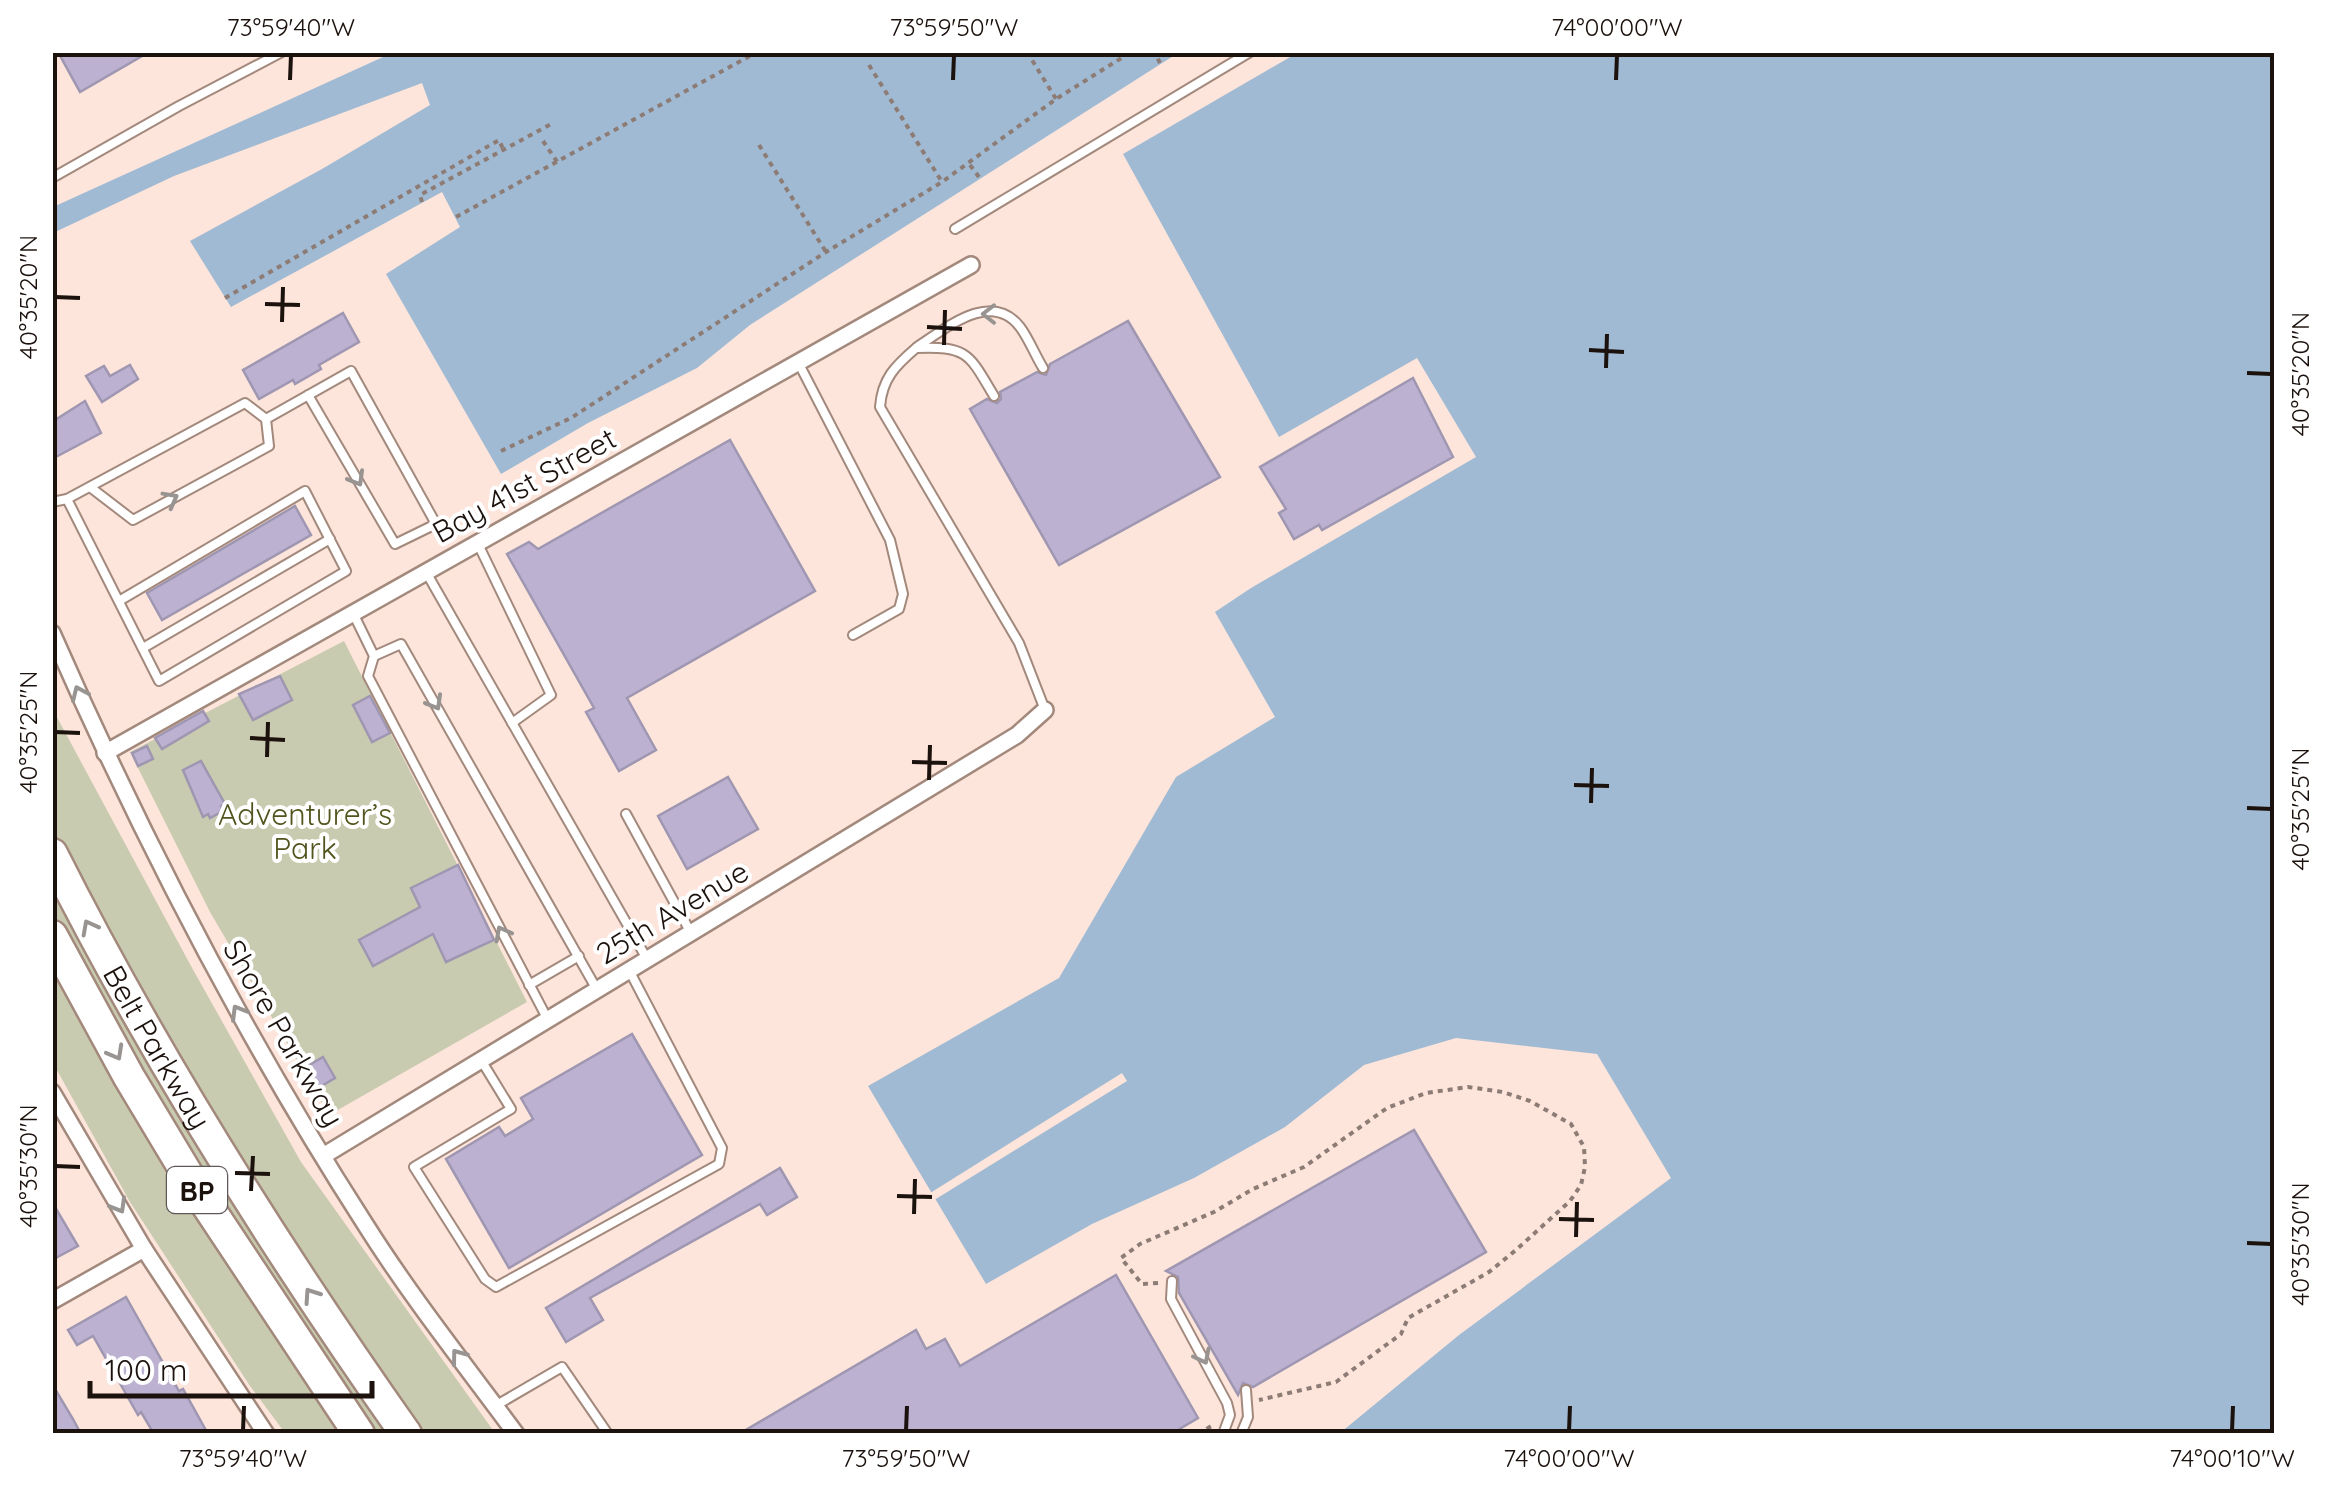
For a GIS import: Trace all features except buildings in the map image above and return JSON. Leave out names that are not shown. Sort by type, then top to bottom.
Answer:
[{"type":"highway","name":"Belt Parkway","points":[[52,854],[150,1039],[208,1135],[406,1434]]},
{"type":"highway","name":"Belt Parkway","points":[[52,936],[195,1187],[359,1434]]},
{"type":"street","name":"Bay 41st Street","points":[[104,752],[971,265]]},
{"type":"street","name":"Shore Parkway","points":[[52,633],[104,752],[214,973],[366,1226],[516,1434]]},
{"type":"street","name":"25th Avenue","points":[[324,1156],[1017,735],[1046,710]]},
{"type":"street","points":[[52,1092],[144,1249],[266,1434]]},
{"type":"street","points":[[52,1301],[144,1249]]},
{"type":"lane","points":[[52,178],[282,52]]},
{"type":"lane","points":[[955,229],[1250,52]]},
{"type":"lane","points":[[1043,368],[1020,327],[1007,314],[996,311],[962,318],[916,348],[888,375],[881,390],[880,408],[1019,643],[1046,710]]},
{"type":"lane","points":[[916,348],[936,347],[970,356],[994,396]]},
{"type":"lane","points":[[798,362],[890,540],[903,594],[899,609],[890,617],[853,635]]},
{"type":"lane","points":[[266,418],[351,371],[436,524],[395,544],[308,395]]},
{"type":"lane","points":[[52,502],[67,499],[245,403],[266,418],[270,446],[133,520],[90,487]]},
{"type":"lane","points":[[67,499],[159,680],[346,571],[305,490],[119,601]]},
{"type":"lane","points":[[143,648],[330,539]]},
{"type":"lane","points":[[477,543],[551,695],[512,723]]},
{"type":"lane","points":[[426,572],[648,959]]},
{"type":"lane","points":[[353,613],[374,656],[368,676],[548,1020]]},
{"type":"lane","points":[[374,656],[402,644],[597,990]]},
{"type":"lane","points":[[626,814],[691,933]]},
{"type":"lane","points":[[529,985],[578,956]]},
{"type":"lane","points":[[482,1060],[511,1109],[414,1166],[485,1279],[496,1287],[719,1164],[722,1148],[629,970]]},
{"type":"lane","points":[[1172,1281],[1171,1299],[1227,1403],[1230,1416],[1223,1434]]},
{"type":"lane","points":[[496,1406],[562,1367],[608,1434]]},
{"type":"lane","points":[[1242,1434],[1248,1417],[1246,1390]]},
{"type":"path","points":[[456,217],[757,52]]},
{"type":"path","points":[[1027,52],[1056,99]]},
{"type":"path","points":[[500,452],[572,418],[826,252],[942,182],[1056,99],[1131,52]]},
{"type":"path","points":[[1160,64],[1156,56],[1162,52]]},
{"type":"path","points":[[869,66],[942,182]]},
{"type":"path","points":[[422,202],[420,195],[553,123]]},
{"type":"path","points":[[225,298],[499,140],[504,151]]},
{"type":"path","points":[[543,141],[558,163]]},
{"type":"path","points":[[759,144],[826,252]]},
{"type":"path","points":[[970,163],[979,177]]},
{"type":"path","points":[[1172,1281],[1142,1284],[1121,1258],[1140,1244],[1304,1167],[1387,1108],[1426,1093],[1468,1086],[1530,1101],[1570,1124],[1584,1147],[1585,1167],[1580,1185],[1570,1201],[1516,1250],[1489,1272],[1408,1318],[1401,1334],[1336,1382],[1254,1402]]},
{"type":"green space","name":"Adventurer’s Park","points":[[344,641],[527,1002],[329,1115],[210,912],[130,752]]},
{"type":"green space","points":[[52,708],[301,1162],[495,1433],[285,1433],[130,1202],[53,1063]]},
{"type":"water","points":[[394,52],[1178,53],[750,325],[697,368],[588,423],[501,474],[386,274],[460,227],[442,192],[231,307],[190,241],[430,105],[422,83],[174,176],[53,233],[53,207]]},
{"type":"water","points":[[1297,53],[2274,53],[2274,1433],[1340,1433],[1459,1335],[1671,1178],[1597,1054],[1456,1038],[1364,1065],[1285,1127],[1194,1178],[1092,1224],[986,1284],[868,1086],[1059,978],[1176,777],[1275,717],[1215,612],[1476,457],[1417,358],[1279,437],[1123,154]]},
{"type":"pier","points":[[1122,1073],[1127,1081],[931,1202],[927,1195]]}]
